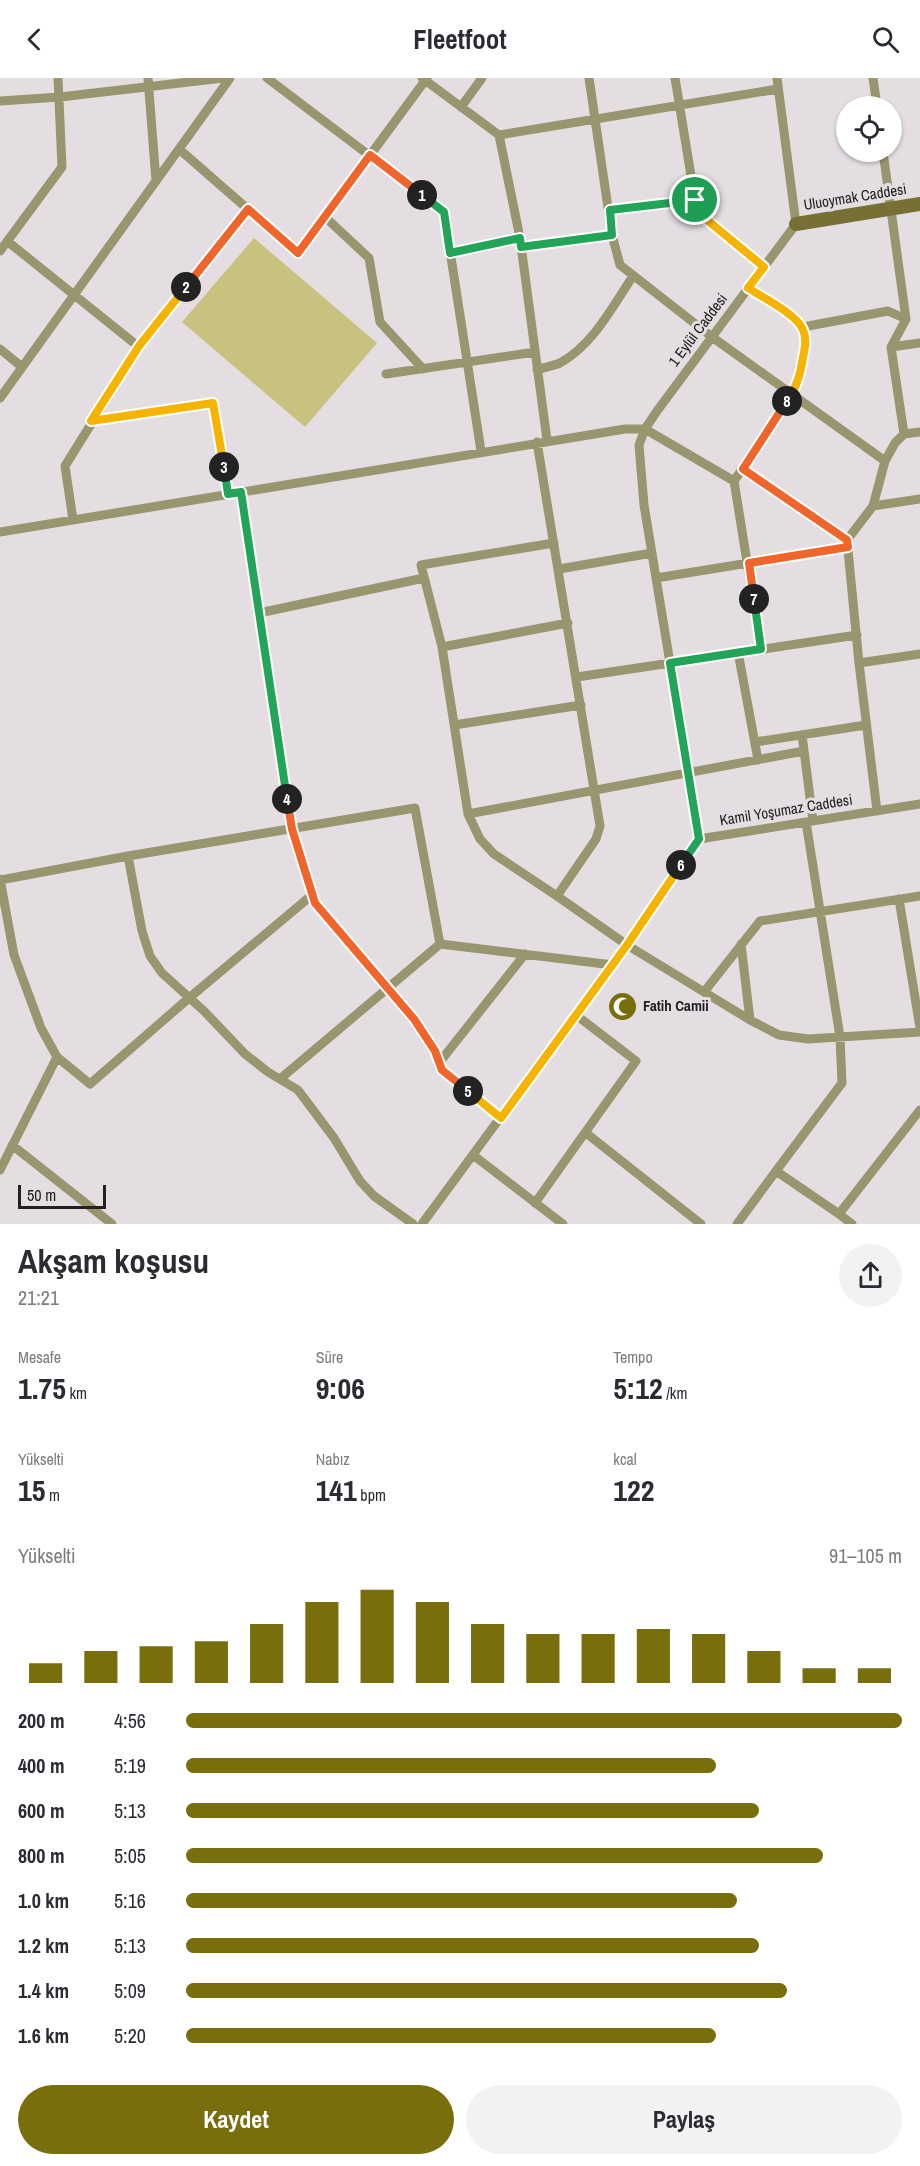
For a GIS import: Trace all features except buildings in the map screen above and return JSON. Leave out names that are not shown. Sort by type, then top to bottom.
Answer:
[{"type":"street","points":[[0,251],[62,167],[58,78]]},
{"type":"street","points":[[0,101],[60,97],[149,83],[223,78]]},
{"type":"street","points":[[0,398],[230,78]]},
{"type":"street","points":[[267,78],[444,212],[480,451]]},
{"type":"street","points":[[461,107],[482,78]]},
{"type":"street","points":[[589,78],[612,235],[620,265],[712,337],[885,461]]},
{"type":"street","points":[[675,78],[695,200],[701,215],[764,267]]},
{"type":"street","points":[[777,78],[796,224]]},
{"type":"street","points":[[873,78],[876,96]]},
{"type":"street","points":[[179,149],[298,253],[424,79],[499,135],[520,242],[535,352],[542,441],[554,543],[600,826],[596,839],[557,896]]},
{"type":"street","points":[[149,83],[156,181]]},
{"type":"street","points":[[499,135],[778,89]]},
{"type":"street","points":[[884,162],[906,319],[891,347],[904,434]]},
{"type":"street","points":[[610,210],[695,200]]},
{"type":"street","name":"Uluoymak Caddesi","points":[[796,224],[920,204]]},
{"type":"street","points":[[73,520],[65,466],[139,346],[248,209]]},
{"type":"street","points":[[324,217],[369,258],[380,322],[423,369]]},
{"type":"street","name":"1 Eylül Caddesi","points":[[645,429],[796,224]]},
{"type":"street","points":[[450,253],[520,242],[612,235]]},
{"type":"street","points":[[7,241],[139,346]]},
{"type":"street","points":[[537,370],[560,363],[578,350],[593,334],[633,276]]},
{"type":"street","points":[[748,288],[791,316],[803,327],[806,340],[802,365],[792,395],[734,481],[761,649]]},
{"type":"street","points":[[803,327],[888,311],[906,319]]},
{"type":"street","points":[[891,347],[920,343]]},
{"type":"street","points":[[0,349],[22,367]]},
{"type":"street","points":[[386,374],[535,352]]},
{"type":"street","points":[[91,421],[213,403],[228,494]]},
{"type":"street","points":[[0,532],[480,451],[625,429],[645,429],[734,481]]},
{"type":"street","points":[[422,1224],[613,965],[699,839],[644,505],[639,445],[645,429]]},
{"type":"street","points":[[878,811],[859,663],[848,543],[873,506],[885,461],[896,443],[904,434],[920,432]]},
{"type":"street","points":[[743,469],[848,543]]},
{"type":"street","points":[[241,492],[292,829],[315,903],[414,1019],[435,1051],[442,1070],[501,1118]]},
{"type":"street","points":[[873,506],[920,499]]},
{"type":"street","points":[[554,543],[421,565],[442,647],[468,814],[480,839],[494,854],[627,945],[750,1020],[779,1035],[808,1039],[920,1030],[900,899]]},
{"type":"street","points":[[656,578],[749,563],[848,543]]},
{"type":"street","points":[[559,569],[652,553]]},
{"type":"street","points":[[260,613],[424,578]]},
{"type":"street","points":[[442,647],[568,623]]},
{"type":"street","points":[[577,677],[857,635]]},
{"type":"street","points":[[738,652],[758,760]]},
{"type":"street","points":[[859,663],[920,654]]},
{"type":"street","points":[[454,725],[581,705]]},
{"type":"street","points":[[755,742],[866,725]]},
{"type":"street","points":[[737,1224],[842,1083],[840,1037],[820,911],[802,735]]},
{"type":"street","points":[[468,814],[804,752]]},
{"type":"street","name":"Kamil Yoşumaz Caddesi","points":[[699,839],[920,804]]},
{"type":"street","points":[[312,895],[90,1084],[57,1057],[41,1028],[14,955],[0,880],[415,808],[440,944]]},
{"type":"street","points":[[129,856],[142,931],[150,956],[162,973],[245,1054],[268,1072],[298,1090],[334,1138],[360,1181],[374,1196],[413,1224]]},
{"type":"street","points":[[704,992],[760,921],[920,896]]},
{"type":"street","points":[[280,1079],[440,944],[613,965]]},
{"type":"street","points":[[741,944],[750,1020]]},
{"type":"street","points":[[439,1063],[525,954]]},
{"type":"street","points":[[535,1203],[636,1061],[576,1015]]},
{"type":"street","points":[[0,1170],[2,1159],[12,1145],[57,1057]]},
{"type":"street","points":[[839,1214],[920,1110]]},
{"type":"street","points":[[586,1133],[701,1224]]},
{"type":"street","points":[[12,1145],[112,1224]]},
{"type":"street","points":[[473,1155],[563,1224]]},
{"type":"street","points":[[776,1171],[852,1224]]},
{"type":"shaded area","points":[[254,238],[377,343],[305,427],[182,322]]},
{"type":"place","name":"Fatih Camii","points":[[622,1006]]},
{"type":"route","points":[[370,155],[444,212],[450,253],[520,238],[521,247],[612,235],[610,210],[695,200],[701,215],[764,267],[748,288],[791,316],[803,327],[806,340],[802,365],[792,395],[743,469],[847,540],[848,547],[749,563],[761,649],[670,663],[699,839],[627,945],[501,1118],[442,1070],[435,1051],[414,1019],[315,903],[292,829],[241,492],[228,494],[213,403],[91,421],[139,346],[248,209],[298,253],[370,155]]}]
